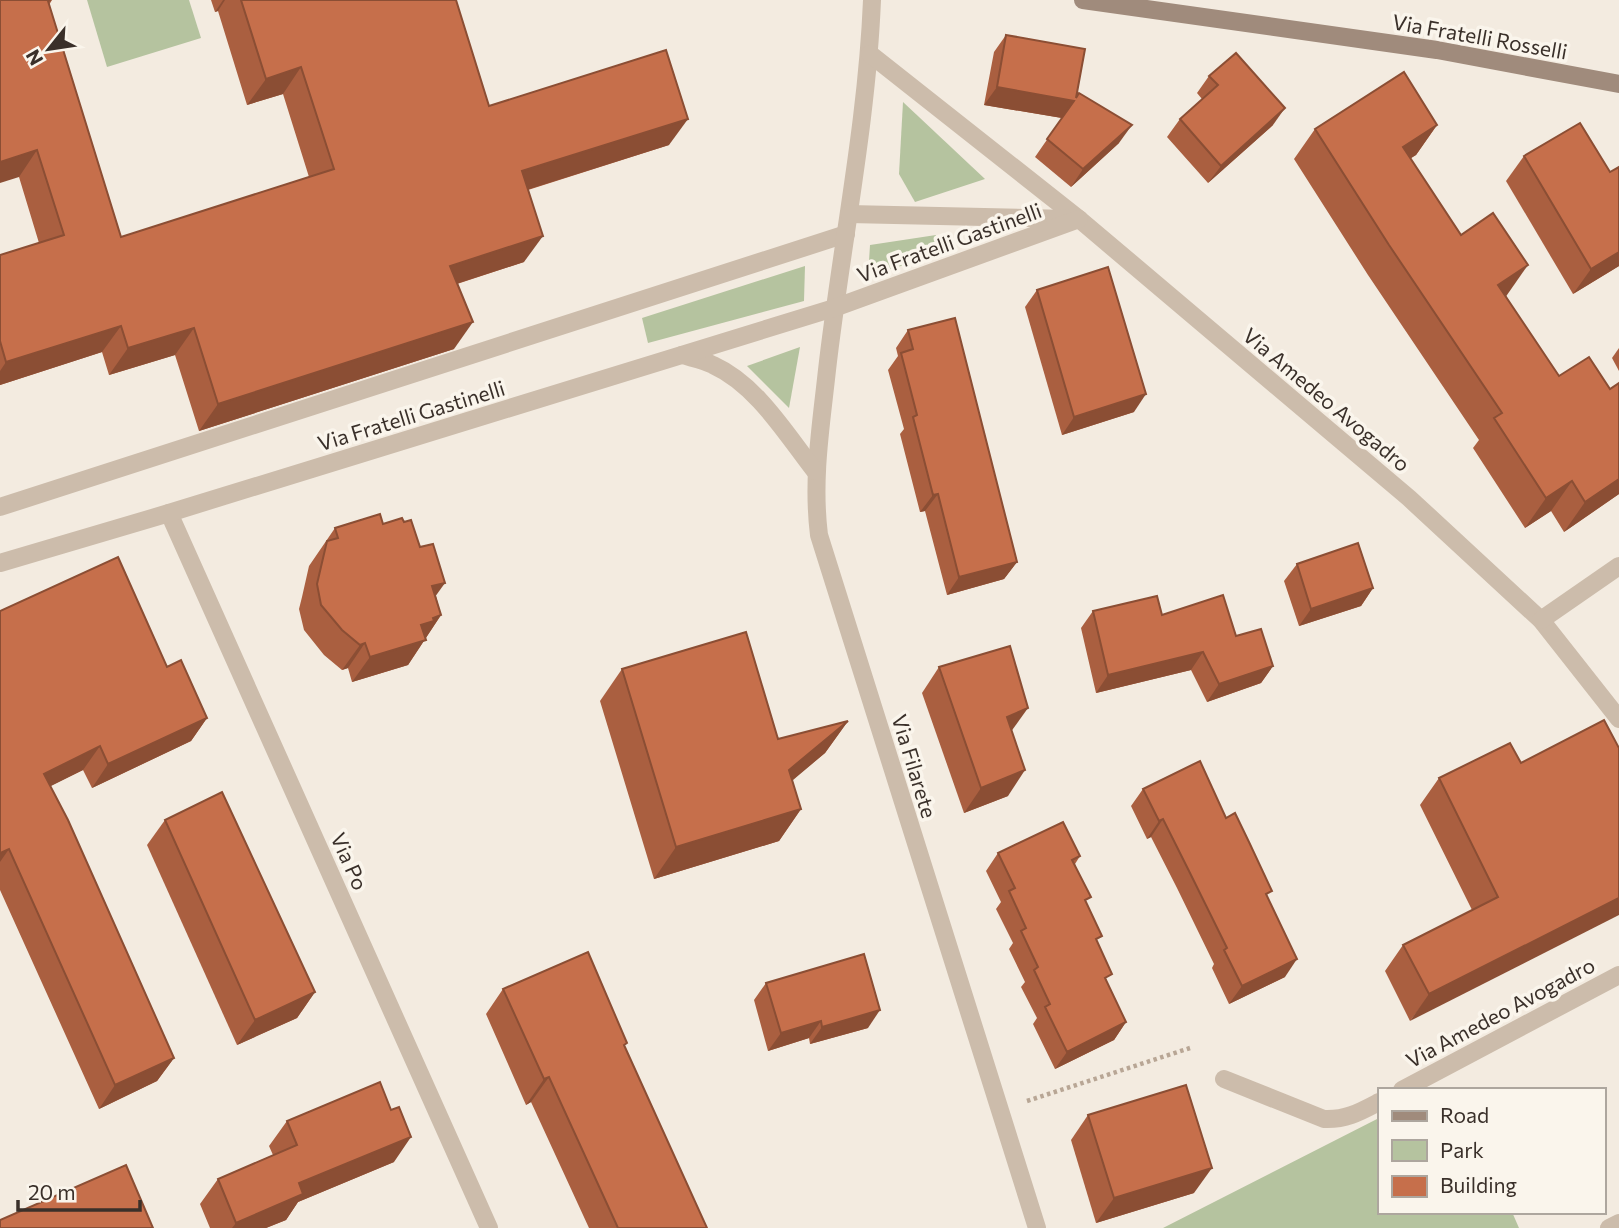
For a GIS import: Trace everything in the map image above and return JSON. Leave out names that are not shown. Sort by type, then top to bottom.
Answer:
[{"type":"street","name":"Via Fratelli Gastinelli","points":[[834,309],[870,54],[872,0]]},
{"type":"street","name":"Via Fratelli Rosselli","points":[[1083,0],[1437,51],[1619,84]]},
{"type":"street","name":"Via Amedeo Avogadro","points":[[870,54],[1079,219],[1409,498],[1541,620],[1619,719]]},
{"type":"street","points":[[849,214],[1079,219]]},
{"type":"street","name":"Via Fratelli Gastinelli","points":[[0,563],[834,309],[1079,219]]},
{"type":"street","points":[[0,507],[846,234]]},
{"type":"street","name":"Via Filarete","points":[[834,309],[815,471],[819,535],[1037,1228]]},
{"type":"street","points":[[682,355],[713,365],[740,383],[769,412],[815,471]]},
{"type":"street","name":"Via Po","points":[[169,513],[489,1228]]},
{"type":"street","points":[[1541,620],[1619,566]]},
{"type":"street","name":"Via Amedeo Avogadro","points":[[1406,1088],[1619,975]]},
{"type":"street","points":[[1224,1079],[1324,1119],[1339,1120],[1378,1103]]},
{"type":"street","points":[[1609,1228],[1619,1223]]},
{"type":"path","points":[[1000,1110],[1190,1048]]},
{"type":"green space","points":[[87,0],[189,0],[201,38],[107,67]]},
{"type":"green space","points":[[903,102],[985,179],[915,202],[899,174]]},
{"type":"green space","points":[[936,235],[937,255],[868,276],[870,245]]},
{"type":"green space","points":[[805,266],[804,301],[648,343],[642,318]]},
{"type":"green space","points":[[800,347],[789,408],[747,366]]},
{"type":"green space","points":[[1378,1119],[1378,1214],[1513,1214],[1519,1228],[1163,1228]]},
{"type":"building","points":[[0,0],[51,0],[48,1],[121,237],[334,169],[301,67],[266,79],[241,0],[456,0],[489,106],[666,50],[688,119],[522,171],[543,236],[450,266],[473,322],[218,404],[194,328],[128,348],[121,326],[6,362],[0,341],[0,255],[64,235],[37,150],[0,162]]},
{"type":"building","points":[[1006,35],[1085,49],[1076,98],[1079,93],[1132,125],[1083,169],[1047,139],[1074,101],[997,87]]},
{"type":"building","points":[[1236,53],[1285,108],[1221,166],[1180,119],[1218,85],[1209,76]]},
{"type":"building","points":[[1404,72],[1437,125],[1403,147],[1461,235],[1493,213],[1528,265],[1498,285],[1559,376],[1589,357],[1610,389],[1619,383],[1619,479],[1585,502],[1572,481],[1546,498],[1494,418],[1502,413],[1315,129]]},
{"type":"building","points":[[1580,123],[1610,172],[1619,167],[1619,252],[1591,269],[1524,156]]},
{"type":"building","points":[[1108,267],[1146,394],[1074,417],[1037,290]]},
{"type":"building","points":[[955,318],[1017,562],[959,577],[938,494],[933,495],[913,417],[917,415],[901,353],[913,349],[908,330]]},
{"type":"building","points":[[380,514],[383,524],[402,518],[404,522],[411,520],[420,547],[433,544],[445,583],[432,586],[441,615],[433,618],[434,621],[421,625],[426,640],[370,657],[365,643],[360,645],[342,630],[321,605],[317,584],[327,541],[338,538],[335,528]]},
{"type":"building","points":[[1358,543],[1373,588],[1311,609],[1297,564]]},
{"type":"building","points":[[118,557],[167,667],[181,660],[207,718],[108,764],[100,746],[44,774],[68,820],[174,1058],[115,1085],[9,849],[0,853],[0,611]]},
{"type":"building","points":[[1223,595],[1236,636],[1261,629],[1273,666],[1219,684],[1203,652],[1108,675],[1093,611],[1157,596],[1162,615]]},
{"type":"building","points":[[746,632],[778,739],[848,721],[789,770],[801,809],[676,847],[622,669]]},
{"type":"building","points":[[1010,646],[1028,708],[1007,717],[1025,770],[981,788],[939,667]]},
{"type":"building","points":[[1604,720],[1619,748],[1619,898],[1429,994],[1403,945],[1498,897],[1439,778],[1510,743],[1521,763]]},
{"type":"building","points":[[1200,761],[1226,818],[1235,813],[1272,891],[1266,894],[1297,959],[1242,986],[1224,950],[1227,948],[1163,819],[1159,821],[1143,789]]},
{"type":"building","points":[[222,792],[315,992],[255,1020],[165,820]]},
{"type":"building","points":[[1063,822],[1080,856],[1072,860],[1091,897],[1085,900],[1102,936],[1096,939],[1112,974],[1105,978],[1126,1022],[1067,1052],[1045,1007],[1050,1004],[1034,970],[1038,967],[1021,931],[1026,928],[1009,891],[1015,888],[998,853]]},
{"type":"building","points":[[588,952],[627,1043],[624,1045],[707,1228],[618,1228],[549,1077],[544,1079],[503,989]]},
{"type":"building","points":[[864,954],[880,1010],[822,1027],[821,1021],[781,1033],[766,983]]},
{"type":"building","points":[[380,1082],[391,1110],[399,1107],[411,1137],[299,1183],[303,1194],[236,1223],[218,1179],[297,1145],[287,1121]]},
{"type":"building","points":[[1186,1085],[1212,1168],[1114,1198],[1088,1115]]},
{"type":"building","points":[[126,1165],[153,1228],[0,1228],[0,1220]]}]
